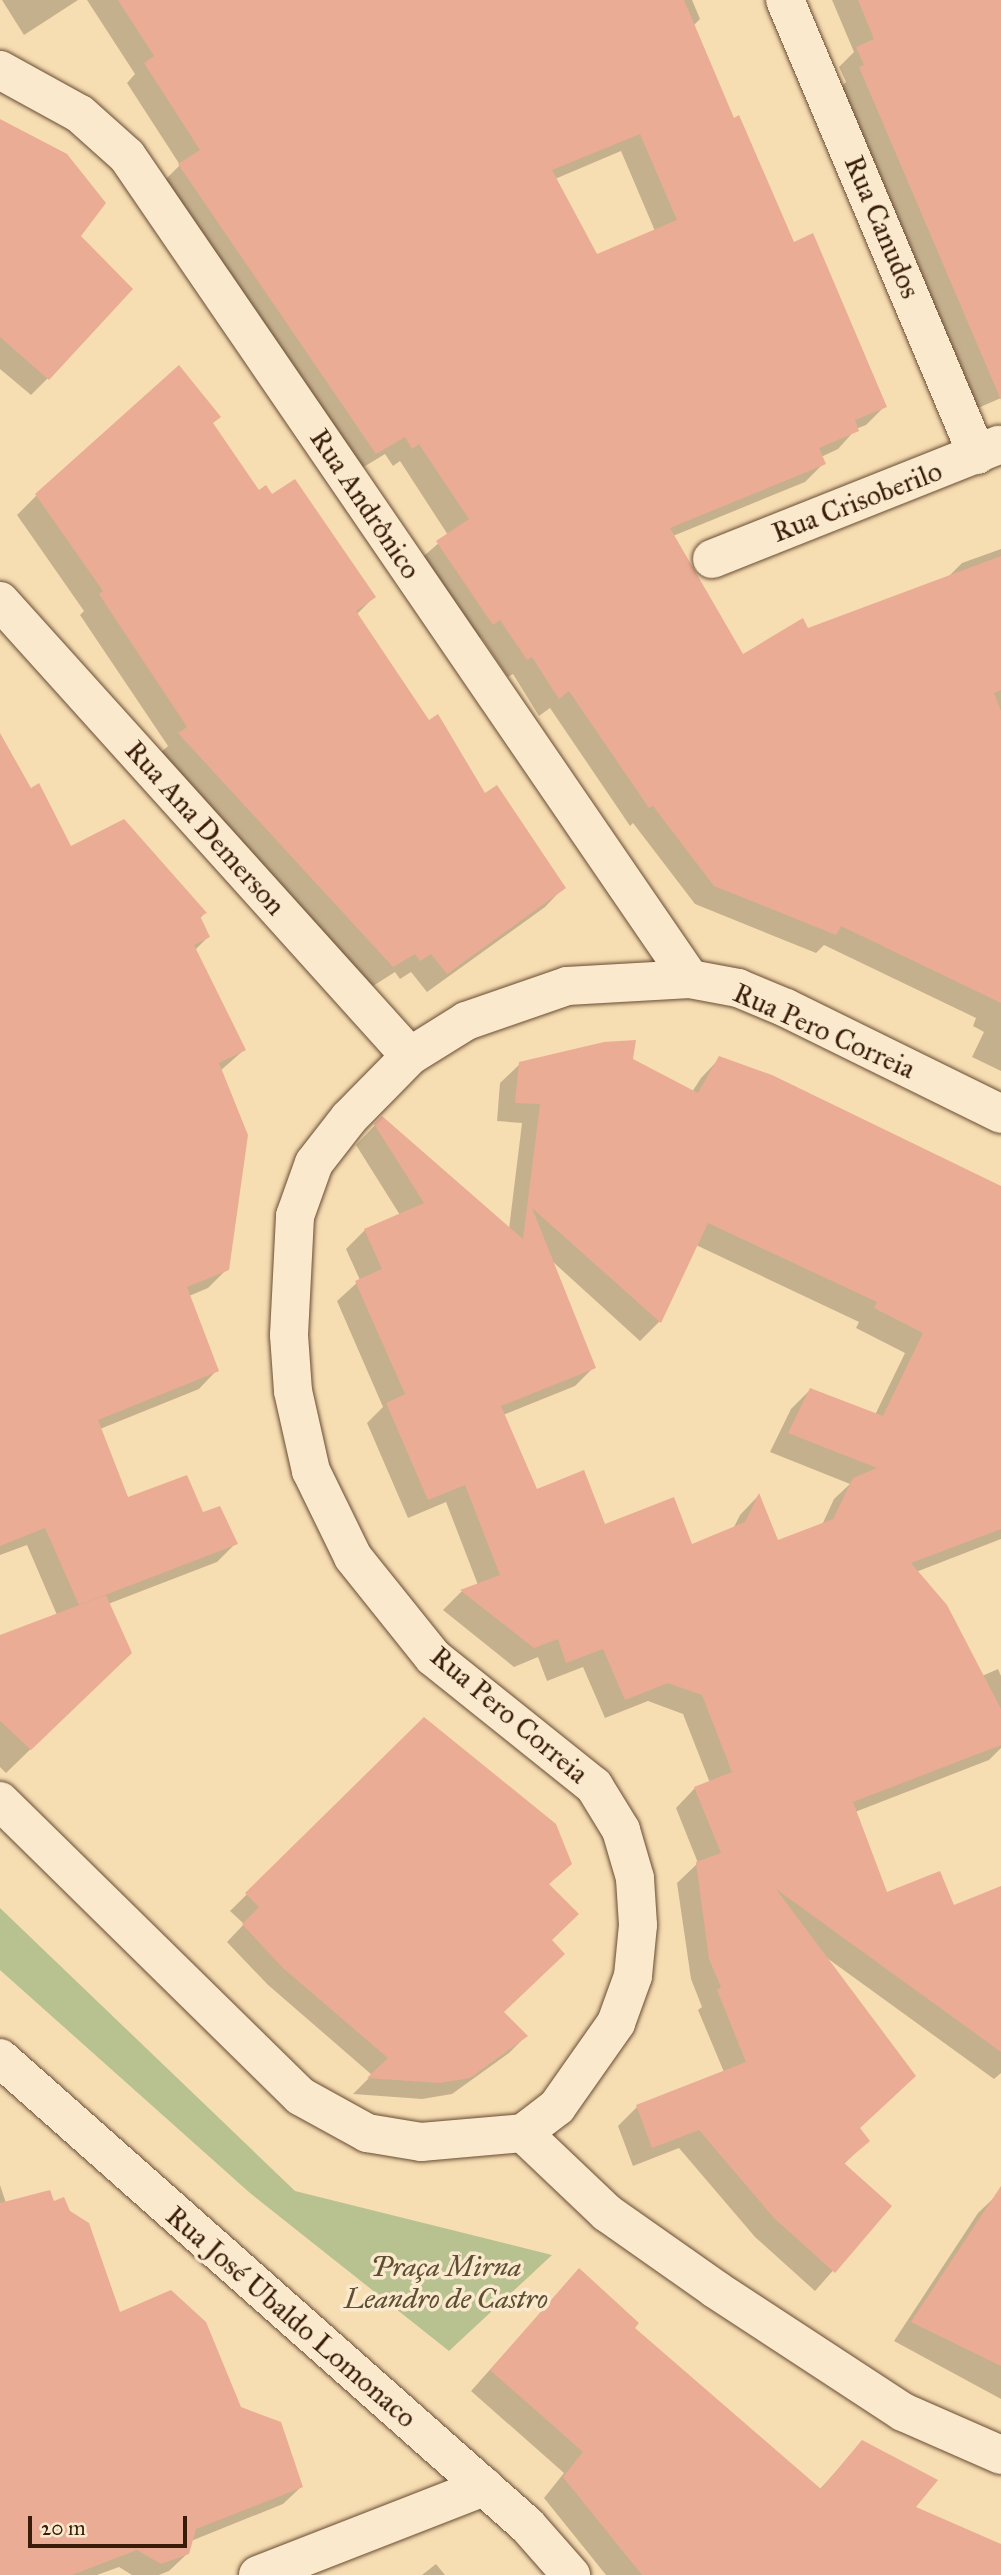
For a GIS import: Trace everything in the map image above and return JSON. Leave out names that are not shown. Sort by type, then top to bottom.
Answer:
[{"type":"street","name":"Rua Canudos","points":[[785,0],[989,450]]},
{"type":"street","name":"Rua Andrônico","points":[[0,70],[80,114],[127,156],[690,979]]},
{"type":"street","name":"Rua Crisoberilo","points":[[712,559],[989,450]]},
{"type":"street","name":"Rua Ana Demerson","points":[[0,601],[410,1056]]},
{"type":"street","name":"Rua Pero Correia","points":[[523,2133],[557,2107],[616,2023],[633,1976],[638,1925],[635,1878],[621,1830],[594,1786],[433,1657],[353,1557],[310,1471],[293,1391],[289,1335],[295,1216],[314,1163],[349,1118],[410,1056],[466,1021],[567,986],[690,979],[738,988],[786,1008],[1001,1114]]},
{"type":"street","points":[[0,1801],[300,2096],[367,2133],[421,2142],[523,2133],[607,2213],[715,2289],[903,2412],[1001,2455]]},
{"type":"street","name":"Rua José Ubaldo Lomonaco","points":[[2,2064],[527,2525],[571,2575]]},
{"type":"street","points":[[258,2575],[484,2487]]},
{"type":"green space","name":"Praça Mirna Leandro de Castro","points":[[0,1908],[295,2191],[552,2255],[449,2351],[250,2193],[0,1970]]},
{"type":"building","points":[[118,0],[684,0],[734,118],[739,115],[794,242],[813,233],[887,407],[855,420],[859,431],[819,448],[826,464],[670,528],[743,654],[803,618],[808,628],[1001,556],[1001,690],[994,693],[1001,711],[1001,1003],[841,926],[836,935],[714,886],[653,806],[649,808],[569,691],[559,699],[532,657],[527,660],[500,620],[493,625],[436,541],[469,519],[419,444],[412,449],[405,437],[376,454],[178,164],[200,150],[144,63],[154,56]],"holes":[[[640,134],[677,220],[597,254],[552,170]]]},
{"type":"building","points":[[858,0],[1001,0],[1001,400],[859,67],[864,65],[856,47],[874,39]]},
{"type":"building","points":[[0,119],[67,154],[106,203],[81,236],[133,289],[49,380],[0,337]]},
{"type":"building","points":[[179,365],[221,417],[213,423],[259,490],[266,485],[272,494],[295,479],[376,597],[356,611],[429,720],[438,714],[485,793],[497,785],[566,888],[447,974],[431,954],[420,961],[415,954],[393,967],[178,733],[187,727],[99,594],[103,591],[35,494]]},
{"type":"building","points":[[0,733],[31,788],[39,783],[71,846],[124,819],[207,913],[200,916],[210,937],[194,945],[246,1050],[219,1063],[248,1135],[229,1270],[187,1287],[219,1371],[98,1420],[128,1497],[187,1475],[203,1512],[220,1506],[238,1544],[79,1605],[45,1528],[0,1546]]},
{"type":"building","points":[[636,1040],[633,1059],[698,1093],[719,1056],[772,1075],[1001,1186],[1001,1529],[911,1563],[947,1605],[1001,1709],[1001,1745],[853,1802],[887,1892],[940,1871],[954,1905],[1001,1886],[1001,2052],[776,1889],[916,2076],[860,2128],[870,2141],[844,2163],[892,2206],[835,2273],[774,2218],[699,2130],[652,2148],[636,2105],[746,2062],[717,1990],[721,1987],[709,1959],[696,1862],[721,1853],[694,1787],[732,1772],[702,1695],[668,1683],[625,1700],[603,1649],[566,1663],[558,1639],[534,1648],[460,1590],[500,1575],[465,1485],[428,1500],[386,1403],[405,1394],[355,1281],[382,1269],[364,1229],[424,1203],[374,1124],[382,1116],[523,1239],[540,1104],[515,1103],[519,1062],[604,1042]],"holes":[[[532,1208],[661,1323],[708,1223],[877,1302],[874,1308],[923,1333],[883,1416],[810,1388],[788,1433],[877,1468],[853,1478],[833,1519],[778,1540],[759,1493],[745,1522],[692,1544],[674,1497],[605,1524],[584,1470],[537,1489],[501,1406],[596,1368]]]},
{"type":"building","points":[[106,1595],[132,1653],[31,1750],[0,1721],[0,1635]]},
{"type":"building","points":[[424,1717],[556,1824],[572,1864],[549,1884],[579,1914],[552,1940],[565,1954],[504,2012],[528,2036],[470,2078],[439,2083],[367,2078],[388,2058],[283,1968],[242,1924],[259,1907],[245,1893]]},
{"type":"building","points":[[1001,2186],[1001,2366],[911,2322]]},
{"type":"building","points":[[50,2190],[54,2201],[64,2197],[70,2211],[89,2223],[120,2312],[171,2290],[206,2322],[241,2407],[281,2422],[303,2487],[196,2529],[189,2554],[161,2564],[137,2550],[72,2575],[0,2575],[0,2203]]},
{"type":"building","points":[[579,2268],[639,2323],[635,2328],[821,2489],[862,2440],[938,2480],[916,2507],[1001,2544],[1001,2575],[642,2575],[563,2477],[583,2452],[490,2370]]}]
